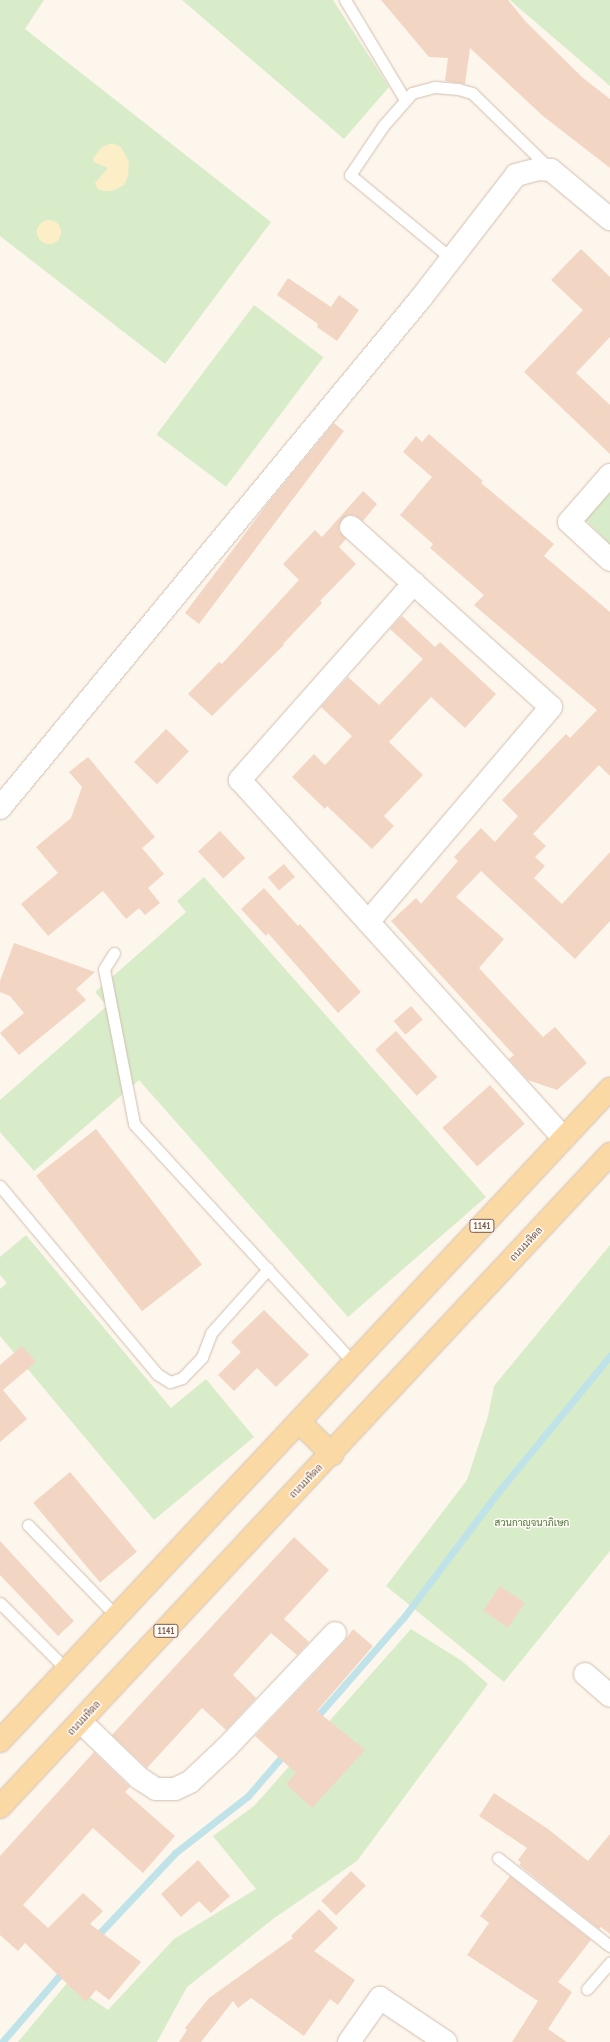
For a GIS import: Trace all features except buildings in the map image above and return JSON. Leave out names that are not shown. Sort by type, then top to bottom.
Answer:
[{"type":"main road","name":"1141","points":[[0,1741],[300,1423],[354,1363],[610,1089]]},
{"type":"main road","name":"ถนนมหิดล","points":[[0,1807],[332,1454],[610,1154]]},
{"type":"main road","points":[[300,1423],[332,1454]]},
{"type":"street","points":[[0,808],[452,259],[516,175],[538,170],[551,170],[610,219]]},
{"type":"street","points":[[610,475],[569,522],[610,560]]},
{"type":"street","points":[[351,527],[551,707],[368,922]]},
{"type":"street","points":[[414,583],[240,780],[564,1138]]},
{"type":"street","points":[[81,1722],[139,1778],[156,1789],[175,1790],[190,1782],[227,1747],[335,1633]]},
{"type":"street","points":[[585,1674],[610,1696]]},
{"type":"street","points":[[350,2042],[380,1998],[446,2042]]},
{"type":"lane","points":[[345,0],[405,100]]},
{"type":"lane","points":[[452,259],[350,175],[383,126],[405,100],[422,89],[435,87],[458,89],[472,93],[551,170]]},
{"type":"lane","points":[[114,953],[104,969],[134,1124],[354,1363]]},
{"type":"lane","points":[[0,1186],[157,1374],[170,1382],[182,1378],[202,1357],[211,1332],[268,1270]]},
{"type":"lane","points":[[28,1525],[117,1617]]},
{"type":"lane","points":[[0,1603],[67,1670]]},
{"type":"lane","points":[[498,1858],[610,1946]]},
{"type":"lane","points":[[588,1989],[610,1963]]},
{"type":"green space","points":[[0,0],[44,0],[25,29],[271,222],[165,364],[0,236]]},
{"type":"green space","points":[[182,0],[333,0],[389,87],[344,139]]},
{"type":"green space","points":[[510,0],[610,0],[610,86],[512,2]]},
{"type":"green space","points":[[254,305],[323,357],[226,487],[157,434]]},
{"type":"green space","points":[[610,492],[610,544],[584,518]]},
{"type":"green space","points":[[204,877],[486,1197],[348,1317],[139,1080],[34,1171],[0,1132],[0,1100],[107,1006],[95,992],[186,912],[177,901]]},
{"type":"green space","points":[[26,1235],[171,1408],[206,1379],[254,1437],[154,1520],[0,1336],[0,1289],[7,1283],[0,1275],[0,1257]]},
{"type":"green space","name":"สวนกาญจนาภิเษก","points":[[610,1245],[610,1551],[504,1682],[386,1586],[467,1480],[488,1416],[494,1386]]},
{"type":"green space","points":[[411,1629],[462,1661],[488,1684],[357,1861],[273,1919],[187,1987],[157,2042],[18,2042],[68,1982],[108,2010],[174,1939],[256,1889],[213,1836],[254,1806]]},
{"type":"sand","points":[[112,143],[121,147],[129,162],[128,176],[124,185],[112,191],[105,191],[98,189],[95,183],[108,168],[94,162],[93,158],[102,147]]},
{"type":"sand","points":[[49,220],[58,223],[61,232],[58,241],[49,244],[40,241],[37,232],[40,223]]},
{"type":"waterway","points":[[314,1720],[404,1617],[499,1491],[610,1356]]},
{"type":"waterway","points":[[95,1938],[175,1853],[248,1796],[286,1752]]},
{"type":"waterway","points":[[2,2042],[65,1969]]}]
